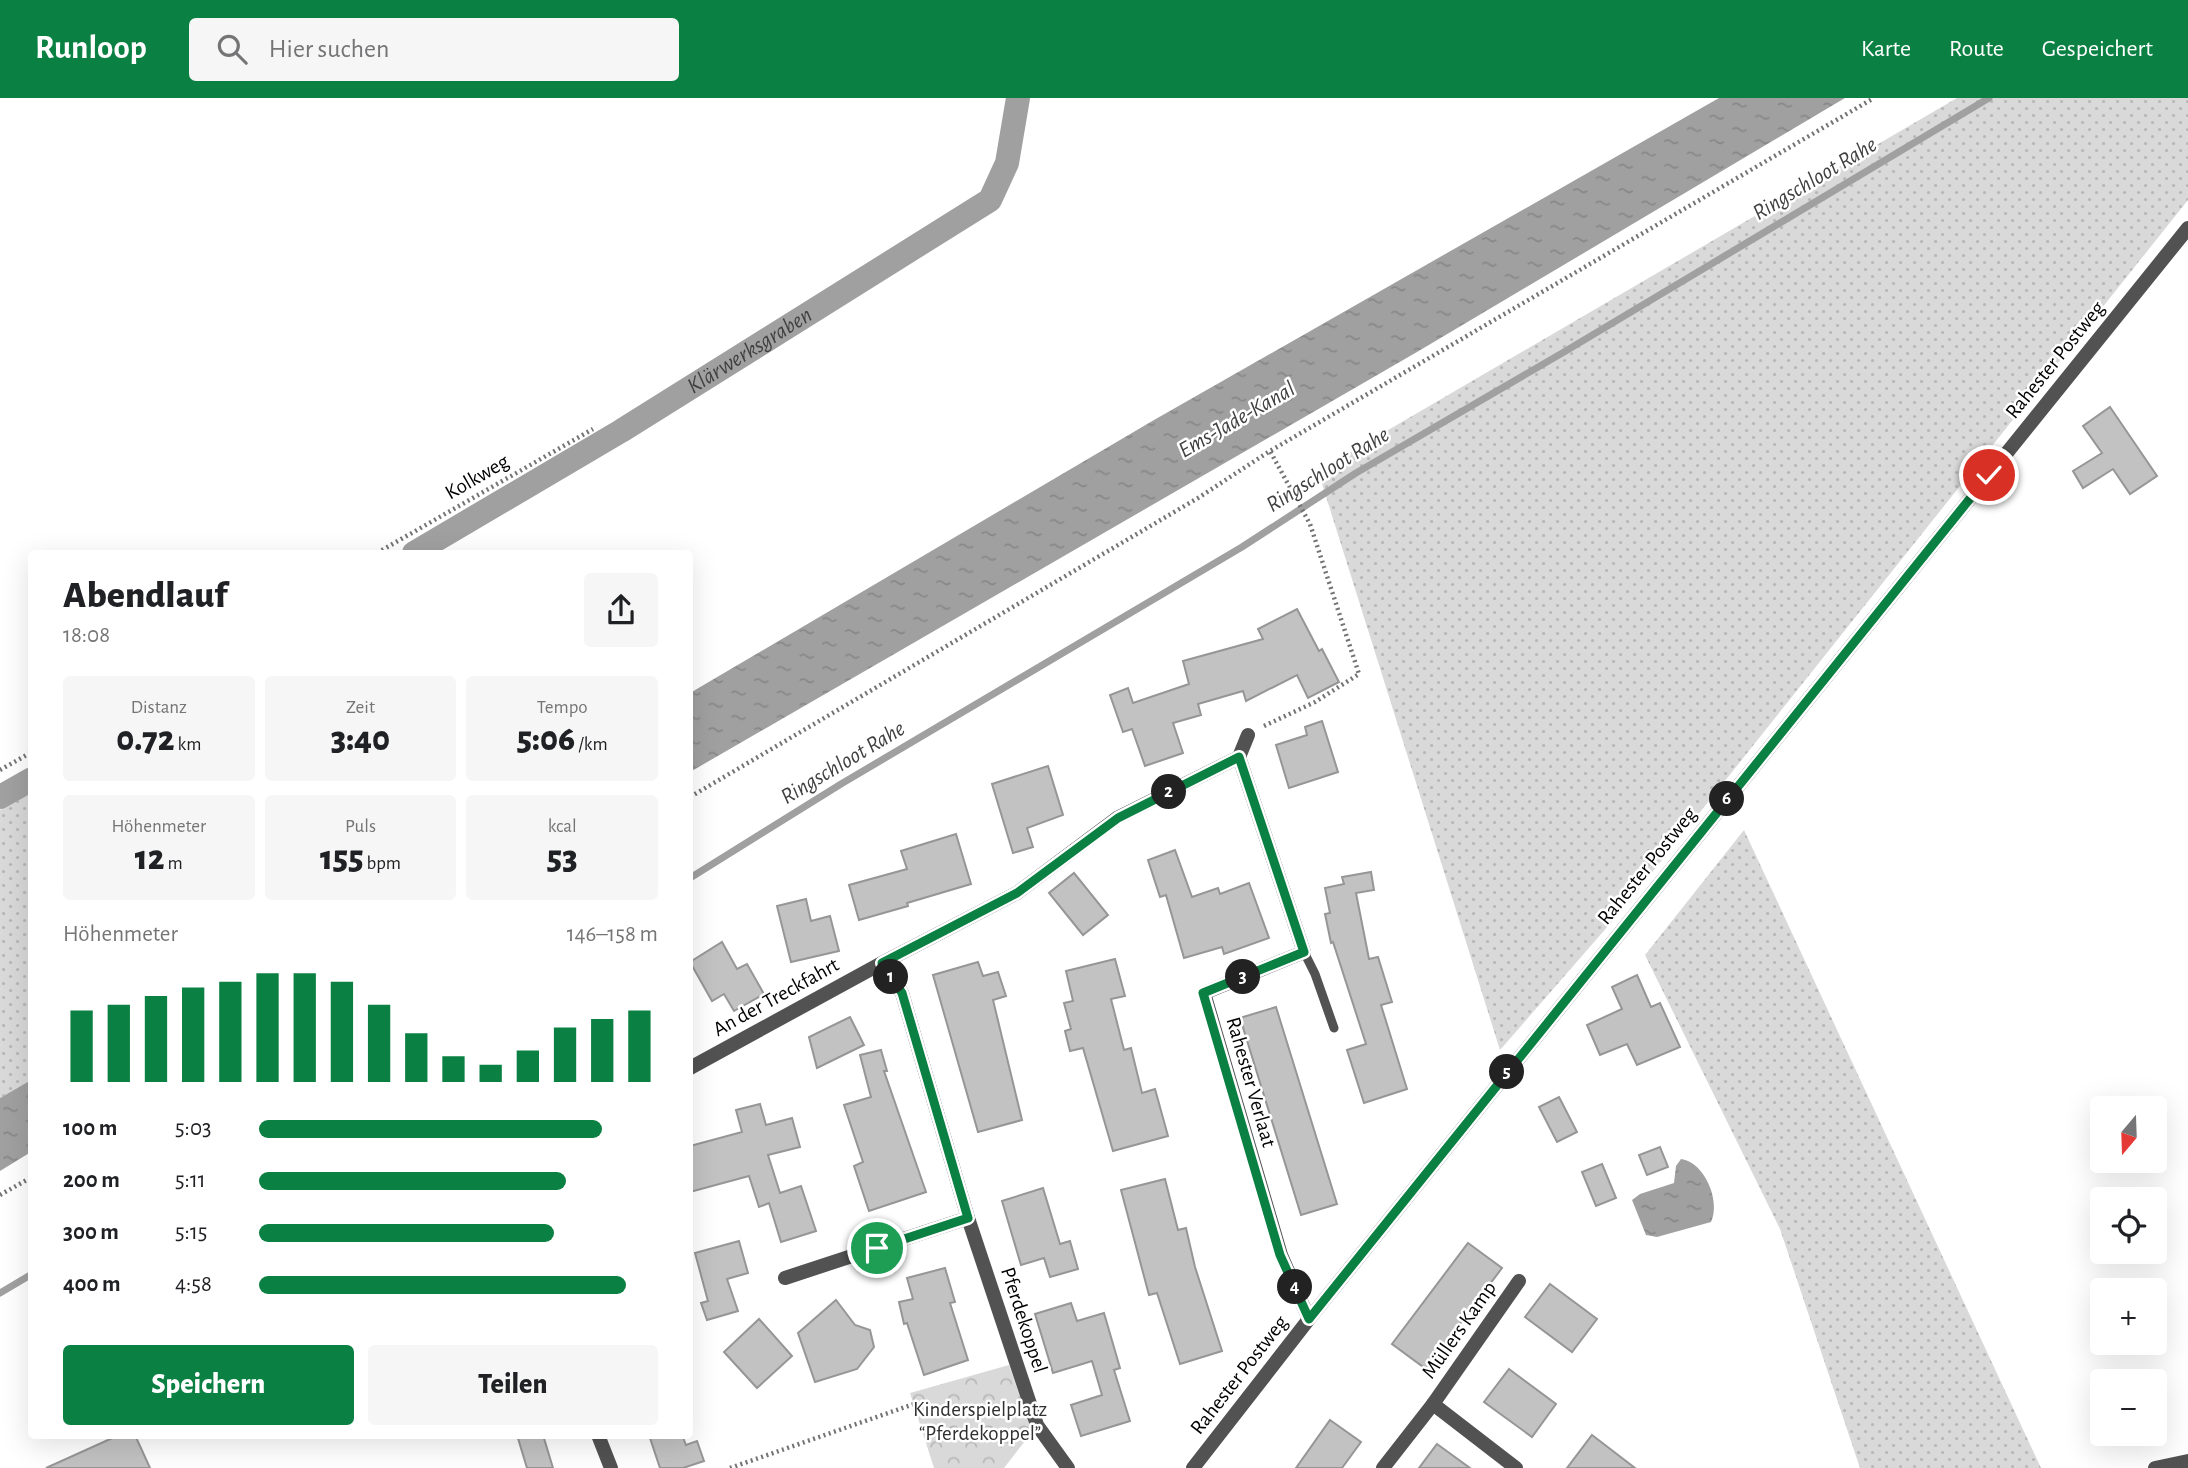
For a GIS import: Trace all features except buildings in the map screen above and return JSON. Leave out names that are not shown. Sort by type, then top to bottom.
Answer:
[{"type":"street","name":"Rahester Postweg","points":[[1193,1468],[1309,1319],[2188,228]]},
{"type":"street","points":[[1248,735],[1239,757],[1304,952]]},
{"type":"street","points":[[882,963],[1017,893],[1118,818],[1239,757]]},
{"type":"street","name":"Rahester Verlaat","points":[[1304,952],[1203,993],[1280,1255],[1309,1319]]},
{"type":"street","name":"An der Treckfahrt","points":[[693,1067],[882,963]]},
{"type":"street","name":"Pferdekoppel","points":[[882,963],[902,993],[968,1218],[1037,1425],[1068,1468]]},
{"type":"street","points":[[785,1278],[968,1218]]},
{"type":"street","name":"Müllers Kamp","points":[[1383,1468],[1433,1404],[1519,1281]]},
{"type":"street","name":"Müllers Kamp","points":[[1433,1404],[1516,1468]]},
{"type":"street","points":[[600,1439],[611,1468]]},
{"type":"street","points":[[2155,1468],[2188,1461]]},
{"type":"lane","points":[[1304,952],[1315,974],[1334,1028]]},
{"type":"path","points":[[693,795],[1198,498],[1270,451],[1874,98]]},
{"type":"path","name":"Kolkweg","points":[[382,550],[593,429]]},
{"type":"path","points":[[1248,735],[1315,702],[1359,674],[1310,524],[1270,451]]},
{"type":"path","points":[[0,770],[28,754]]},
{"type":"path","points":[[0,1195],[28,1179]]},
{"type":"path","points":[[730,1468],[914,1404]]},
{"type":"green space","points":[[1957,98],[2188,98],[2188,200],[1622,910],[1500,1050],[1318,471]]},
{"type":"green space","points":[[28,793],[28,1082],[0,1098],[0,810]]},
{"type":"green space","points":[[1744,830],[2041,1468],[1860,1468],[1780,1229],[1645,955]]},
{"type":"green space","name":"Kinderspielplatz “Pferdekoppel”","points":[[1009,1365],[1032,1432],[1004,1468],[934,1468],[910,1393]]},
{"type":"water","name":"Ems-Jade-Kanal","points":[[1719,98],[1845,98],[1417,352],[693,770],[693,691],[1154,420]]},
{"type":"water","points":[[28,1082],[28,1154],[0,1171],[0,1098]]},
{"type":"water","points":[[1681,1159],[1697,1167],[1709,1184],[1714,1204],[1711,1222],[1657,1237],[1646,1235],[1632,1200],[1640,1194],[1674,1183],[1676,1166]]},
{"type":"waterway","name":"Klärwerksgraben","points":[[419,550],[621,431],[990,200],[1007,163],[1018,98]]},
{"type":"waterway","name":"Ringschloot Rahe","points":[[693,876],[841,784],[1242,547],[1356,473],[1989,98]]},
{"type":"waterway","name":"Klärwerksgraben","points":[[0,797],[28,781]]},
{"type":"waterway","name":"Ringschloot Rahe","points":[[0,1293],[28,1276]]},
{"type":"route","points":[[877,1248],[968,1218],[902,993],[882,963],[1017,893],[1118,818],[1239,757],[1304,952],[1203,993],[1280,1255],[1309,1319],[1989,475]]}]
